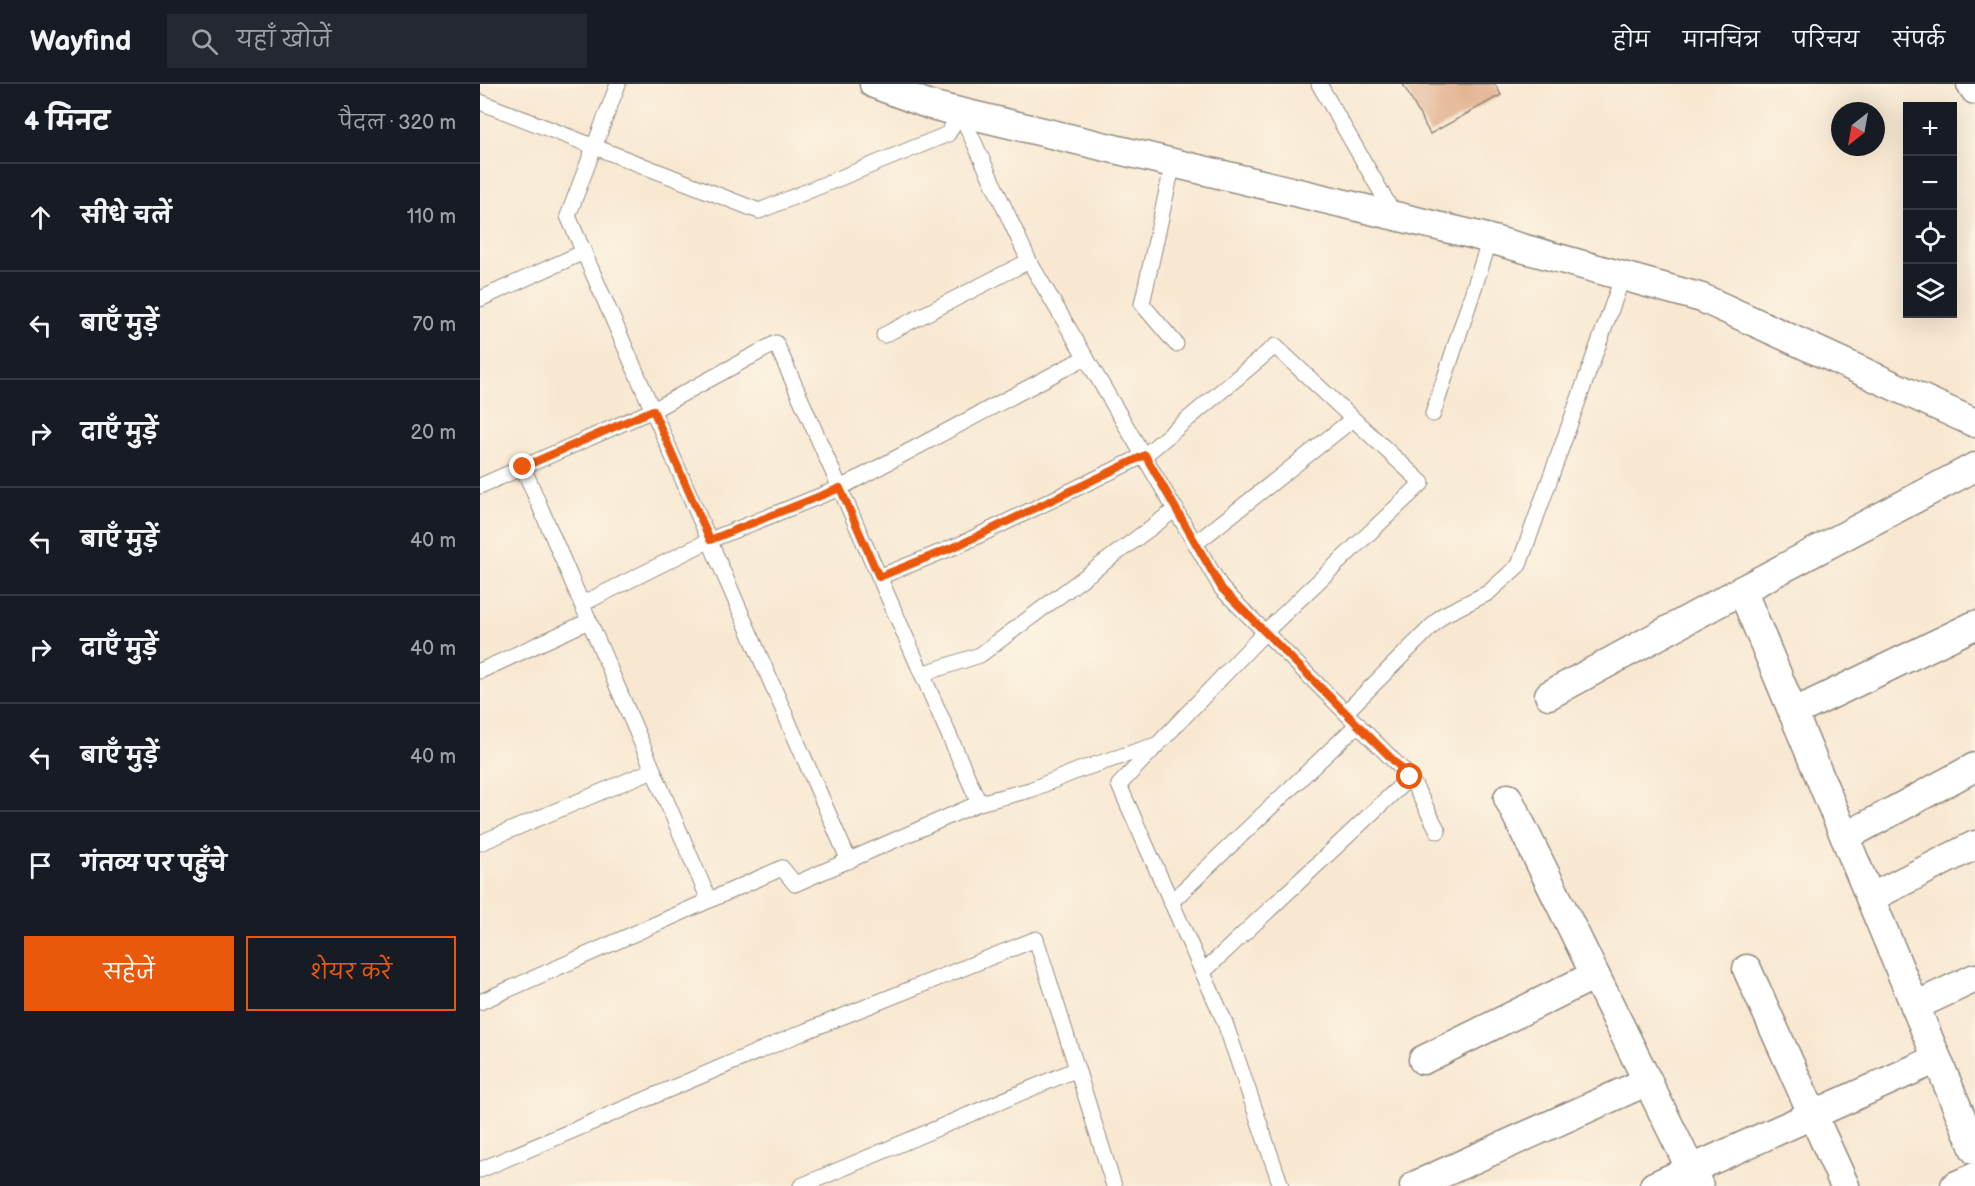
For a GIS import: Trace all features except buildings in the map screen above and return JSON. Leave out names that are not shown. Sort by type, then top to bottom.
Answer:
[{"type":"street","points":[[874,84],[930,105],[1490,239],[1702,298],[1975,423]]},
{"type":"street","points":[[1971,84],[1975,90]]},
{"type":"street","points":[[1549,695],[1975,467]]},
{"type":"street","points":[[1742,590],[1975,1150]]},
{"type":"street","points":[[1793,713],[1975,625]]},
{"type":"street","points":[[1845,837],[1975,767]]},
{"type":"street","points":[[1508,798],[1695,1178]]},
{"type":"street","points":[[1870,898],[1975,845]]},
{"type":"street","points":[[1747,969],[1845,1186]]},
{"type":"street","points":[[1424,1060],[1596,975]]},
{"type":"street","points":[[1915,1006],[1975,978]]},
{"type":"street","points":[[1654,1186],[1695,1178],[1813,1115],[1937,1059]]},
{"type":"street","points":[[1414,1186],[1648,1081]]},
{"type":"street","points":[[1955,1186],[1975,1177]]},
{"type":"lane","points":[[618,84],[568,216],[849,861]]},
{"type":"lane","points":[[1319,84],[1395,216]]},
{"type":"lane","points":[[480,102],[759,211],[948,134],[960,112]]},
{"type":"lane","points":[[960,112],[1029,261],[1222,589],[1410,777],[1438,831]]},
{"type":"lane","points":[[1173,163],[1142,304],[1176,344]]},
{"type":"lane","points":[[1433,414],[1490,239]]},
{"type":"lane","points":[[480,299],[584,252]]},
{"type":"lane","points":[[884,336],[1029,261]]},
{"type":"lane","points":[[1346,712],[1443,615],[1488,593],[1519,565],[1623,276]]},
{"type":"lane","points":[[480,486],[653,410],[776,343],[979,803]]},
{"type":"lane","points":[[879,577],[961,544],[1145,455],[1275,346],[1422,483],[1265,632],[1119,785],[1224,1020],[1281,1186]]},
{"type":"lane","points":[[582,604],[710,540],[840,488],[1086,357]]},
{"type":"lane","points":[[1196,543],[1353,419]]},
{"type":"lane","points":[[523,467],[709,900]]},
{"type":"lane","points":[[922,674],[980,655],[1176,509]]},
{"type":"lane","points":[[480,671],[589,621]]},
{"type":"lane","points":[[1171,902],[1358,724]]},
{"type":"lane","points":[[480,1002],[782,868],[795,884],[979,803],[1030,790],[1079,770],[1158,745]]},
{"type":"lane","points":[[480,843],[653,770]]},
{"type":"lane","points":[[1203,972],[1410,777]]},
{"type":"lane","points":[[480,1170],[806,1031],[1036,939],[1114,1186]]},
{"type":"lane","points":[[801,1186],[1077,1069]]},
{"type":"route","points":[[523,467],[653,410],[710,540],[840,488],[879,577],[961,544],[1145,455],[1222,589],[1410,777]]}]
